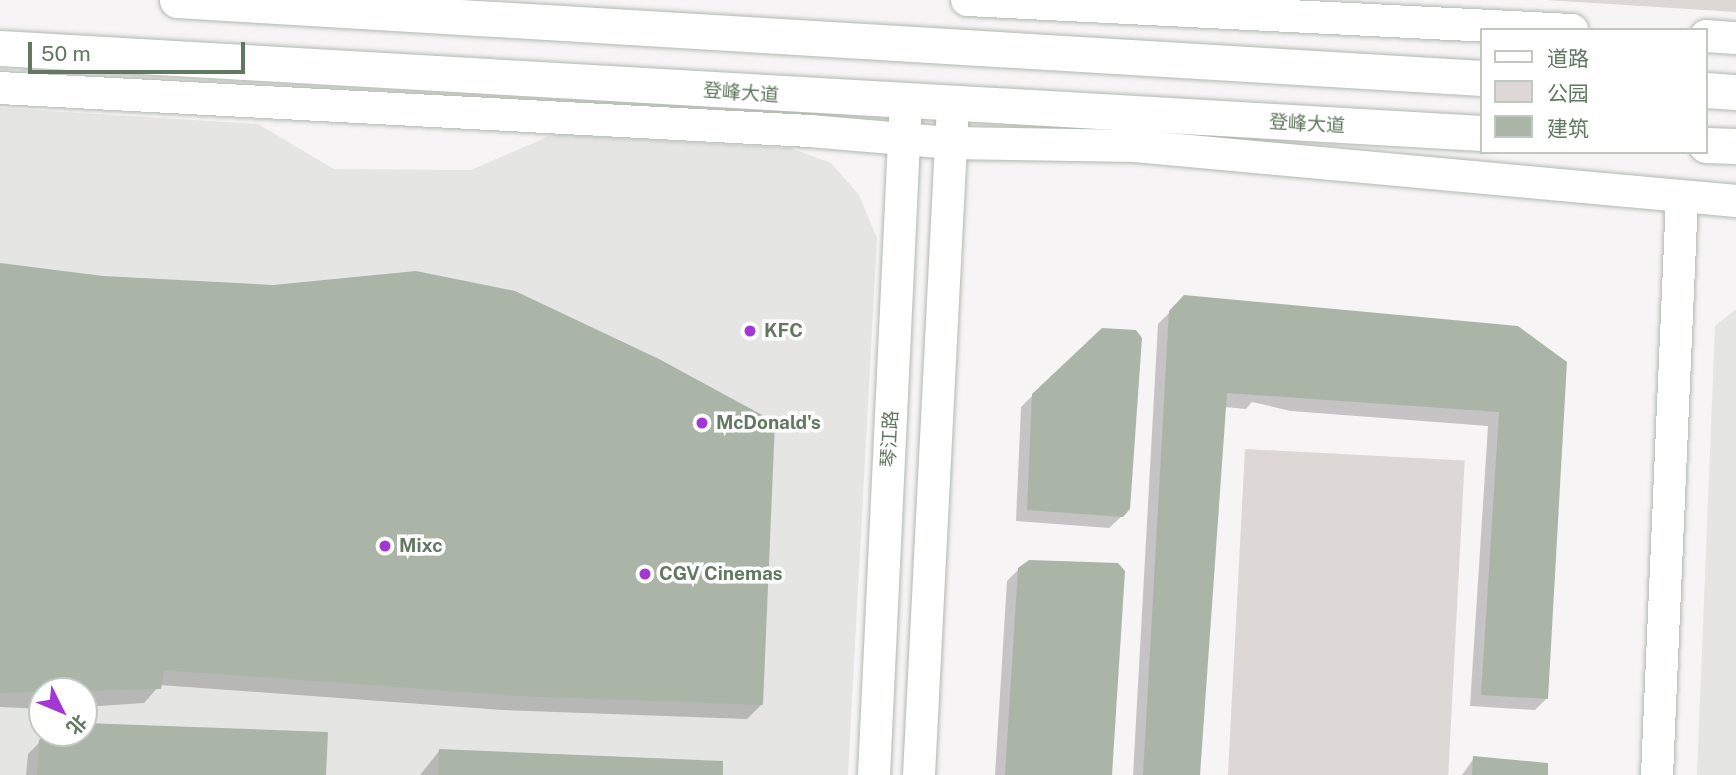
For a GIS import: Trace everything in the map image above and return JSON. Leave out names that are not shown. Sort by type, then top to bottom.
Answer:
[{"type":"main road","points":[[177,0],[1480,78]]},
{"type":"main road","name":"登峰大道","points":[[0,48],[952,106],[1480,133]]},
{"type":"main road","points":[[1708,90],[1736,92]]},
{"type":"main road","points":[[1708,145],[1736,146]]},
{"type":"street","points":[[967,0],[1532,28]]},
{"type":"street","points":[[1708,36],[1736,38]]},
{"type":"street","points":[[0,88],[810,131],[905,141],[1135,146],[1736,201]]},
{"type":"street","name":"琴江路","points":[[874,775],[906,103]]},
{"type":"street","points":[[919,775],[952,106]]},
{"type":"street","points":[[1657,775],[1682,198]]},
{"type":"shaded area","points":[[0,108],[258,124],[334,169],[471,170],[554,134],[790,148],[831,163],[859,195],[877,238],[848,775],[0,775]]},
{"type":"shaded area","points":[[1736,309],[1736,775],[1697,775],[1715,326]]},
{"type":"green space","points":[[1546,0],[1736,0],[1736,12]]},
{"type":"green space","points":[[1245,449],[1465,461],[1448,775],[1228,775]]},
{"type":"building","name":"Mixc","points":[[0,263],[103,276],[273,285],[416,271],[515,291],[659,359],[775,422],[763,705],[518,696],[164,670],[161,689],[98,691],[98,677],[28,677],[28,692],[0,693]]},
{"type":"building","points":[[1184,295],[1518,326],[1567,362],[1548,699],[1481,695],[1499,412],[1227,393],[1200,775],[1143,775],[1169,311]]},
{"type":"building","points":[[1102,328],[1136,330],[1142,338],[1130,509],[1123,517],[1027,510],[1032,394]]},
{"type":"building","points":[[1029,560],[1118,563],[1125,571],[1112,775],[1005,775],[1018,568]]},
{"type":"building","points":[[98,724],[328,732],[326,775],[37,775],[39,747],[98,747]]},
{"type":"building","points":[[439,749],[723,761],[723,775],[438,775]]},
{"type":"building","points":[[1473,756],[1548,763],[1548,775],[1472,775]]},
{"type":"place","name":"KFC","points":[[750,331]]},
{"type":"place","name":"McDonald's","points":[[702,423]]},
{"type":"place","name":"Mixc","points":[[385,546]]},
{"type":"place","name":"CGV Cinemas","points":[[645,574]]}]
